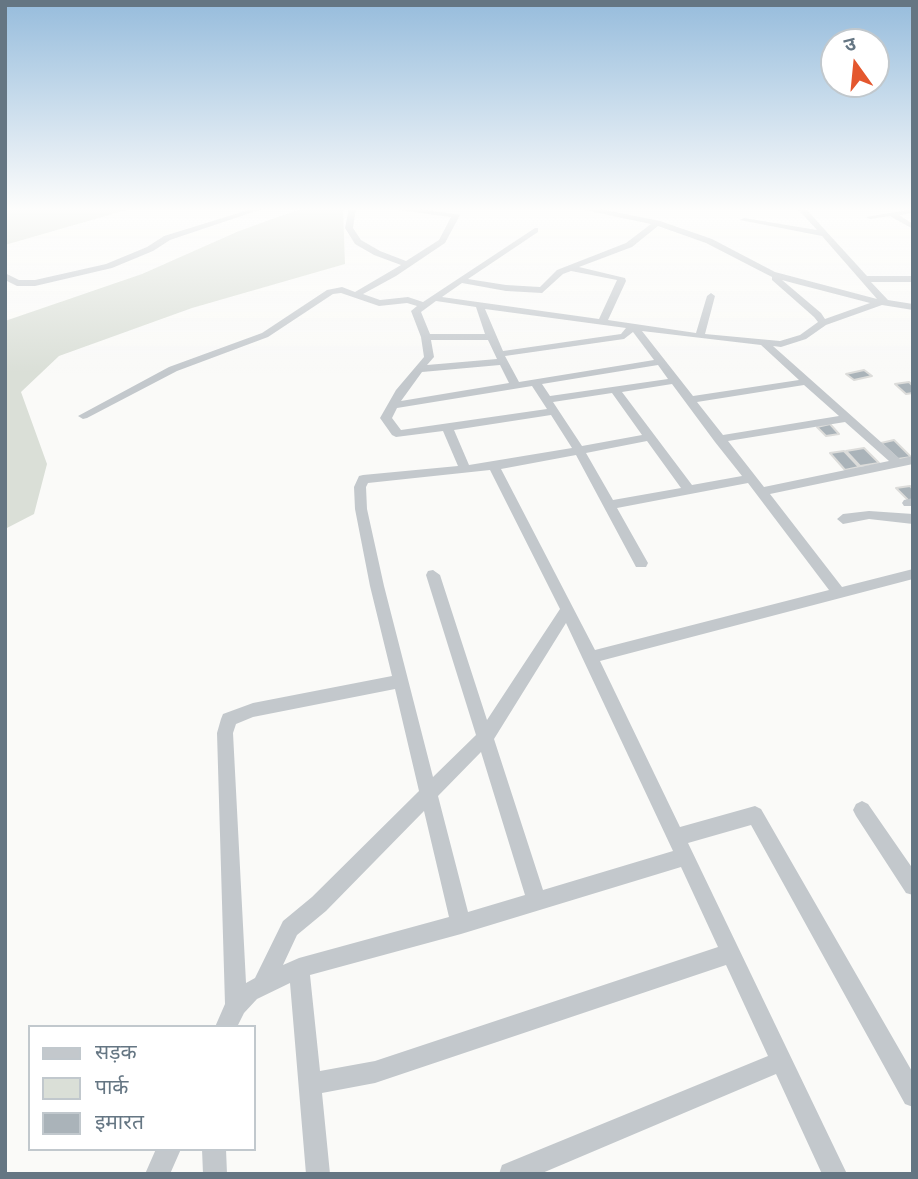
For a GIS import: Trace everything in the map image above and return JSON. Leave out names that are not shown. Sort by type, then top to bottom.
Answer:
[{"type":"street","points":[[5,276],[17,283],[35,283],[117,263]]},
{"type":"street","points":[[488,263],[416,311],[426,337],[429,357],[400,392],[386,418],[396,433],[448,429],[615,390],[674,381]]},
{"type":"street","points":[[463,281],[539,290],[569,268],[582,263]]},
{"type":"street","points":[[753,263],[772,274],[818,315],[823,323]]},
{"type":"street","points":[[850,263],[884,301]]},
{"type":"street","points":[[357,294],[406,264]]},
{"type":"street","points":[[569,268],[621,278],[602,321]]},
{"type":"street","points":[[863,279],[913,277],[910,270],[913,269]]},
{"type":"street","points":[[772,274],[838,293],[913,307]]},
{"type":"street","points":[[83,416],[173,369],[265,335],[330,292],[342,290],[379,303],[408,300],[424,306]]},
{"type":"street","points":[[700,336],[711,296]]},
{"type":"street","points":[[436,299],[765,344],[781,344],[803,337],[823,323],[884,301]]},
{"type":"street","points":[[480,306],[491,337],[515,386]]},
{"type":"street","points":[[421,369],[624,336],[633,326]]},
{"type":"street","points":[[633,326],[838,592]]},
{"type":"street","points":[[426,337],[491,337]]},
{"type":"street","points":[[765,344],[898,463]]},
{"type":"street","points":[[393,405],[660,362]]},
{"type":"street","points":[[689,400],[809,381]]},
{"type":"street","points":[[535,382],[579,450],[641,563]]},
{"type":"street","points":[[615,390],[689,490]]},
{"type":"street","points":[[719,439],[849,418]]},
{"type":"street","points":[[448,429],[465,468]]},
{"type":"street","points":[[461,924],[400,681],[361,509],[360,487],[363,480],[375,476],[411,476],[494,466],[650,437]]},
{"type":"street","points":[[761,492],[913,460]]},
{"type":"street","points":[[494,466],[591,657],[835,1174]]},
{"type":"street","points":[[609,505],[750,479]]},
{"type":"street","points":[[843,519],[869,515],[913,519]]},
{"type":"street","points":[[591,657],[913,574]]},
{"type":"street","points":[[433,575],[537,901]]},
{"type":"street","points":[[263,985],[290,928],[318,904],[486,737],[567,610]]},
{"type":"street","points":[[227,1025],[236,1004],[225,733],[229,719],[253,710],[400,681]]},
{"type":"street","points":[[862,810],[913,886]]},
{"type":"street","points":[[677,837],[755,815],[913,1096]]},
{"type":"street","points":[[236,1004],[250,992],[299,968],[461,924],[686,856]]},
{"type":"street","points":[[311,1084],[375,1072],[730,953]]},
{"type":"street","points":[[299,968],[318,1174]]},
{"type":"street","points":[[511,1174],[782,1061]]},
{"type":"street","points":[[157,1174],[168,1151]]},
{"type":"street","points":[[214,1151],[215,1174]]},
{"type":"green space","points":[[167,263],[345,263],[192,308],[59,356],[21,392],[47,464],[34,514],[5,529],[5,321]]},
{"type":"building","points":[[864,370],[872,376],[854,380],[846,374]]},
{"type":"building","points":[[909,382],[913,386],[913,393],[906,394],[895,384]]},
{"type":"building","points":[[830,424],[839,434],[826,436],[817,427]]},
{"type":"building","points":[[894,440],[911,457],[898,459],[881,443]]},
{"type":"building","points":[[864,448],[879,463],[860,466],[846,451]]},
{"type":"building","points":[[844,451],[859,467],[845,470],[830,453]]},
{"type":"building","points":[[910,486],[913,489],[913,500],[909,501],[896,488]]}]
